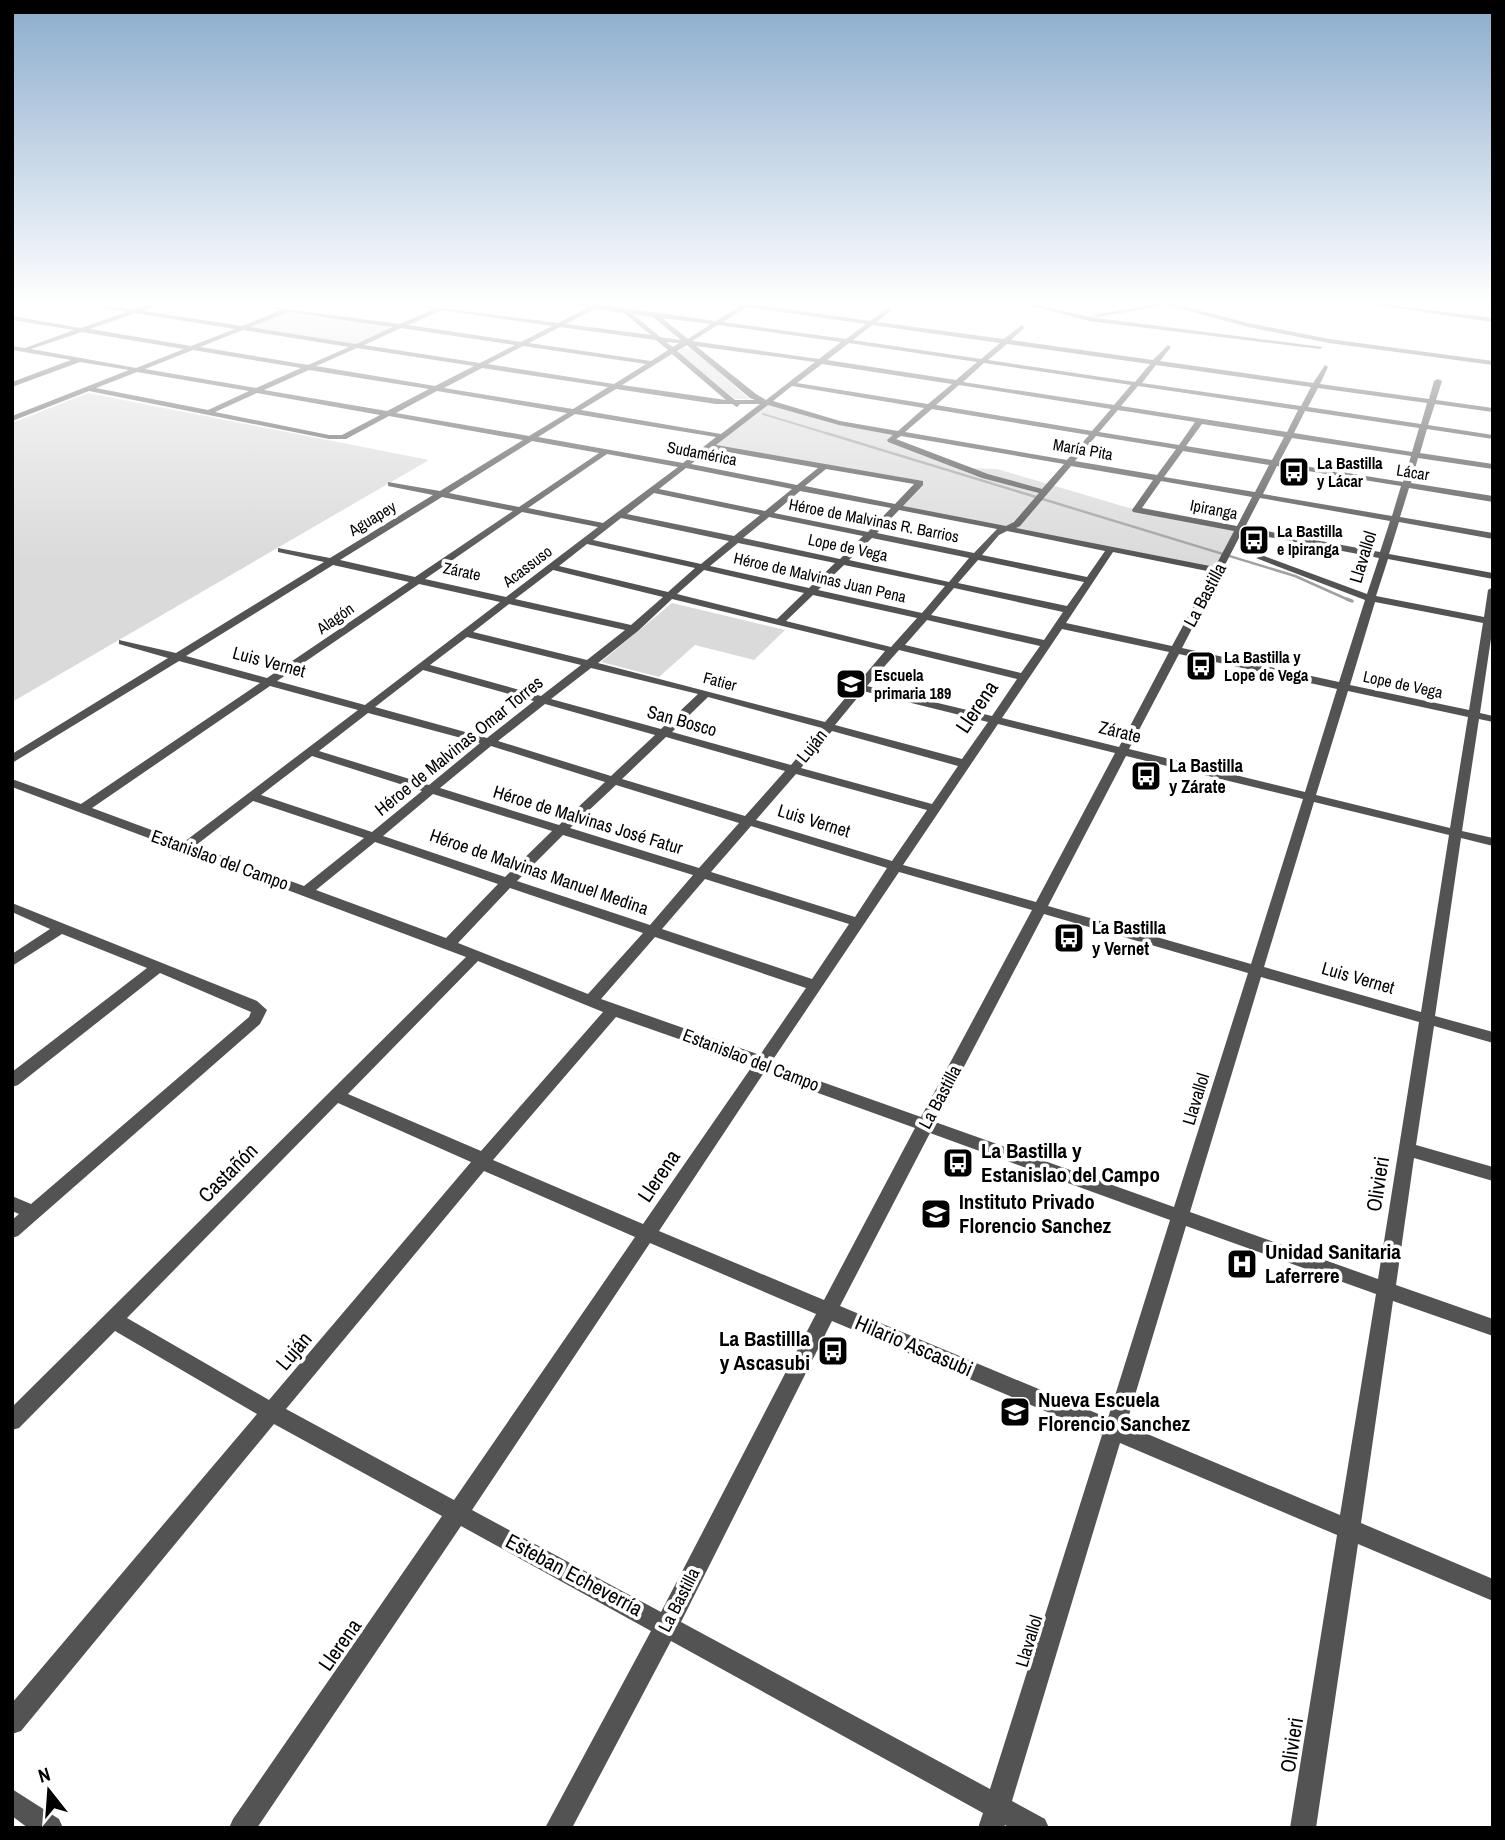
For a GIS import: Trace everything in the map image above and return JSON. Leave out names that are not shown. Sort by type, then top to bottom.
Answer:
[{"type":"street","points":[[12,419],[87,390]]},
{"type":"street","points":[[94,390],[339,438],[435,390]]},
{"type":"street","points":[[211,411],[260,390]]},
{"type":"street","name":"Sudamérica","points":[[260,390],[683,466],[1218,570]]},
{"type":"street","points":[[449,390],[722,436]]},
{"type":"street","name":"Aguapey","points":[[12,759],[609,390]]},
{"type":"street","name":"María Pita","points":[[644,390],[734,402],[767,402],[833,422],[1493,536]]},
{"type":"street","points":[[719,390],[748,415]]},
{"type":"street","points":[[746,390],[767,402]]},
{"type":"street","name":"Acassuso","points":[[184,848],[783,390]]},
{"type":"street","name":"Lácar","points":[[826,390],[1493,499]]},
{"type":"street","points":[[950,390],[891,440],[1041,496]]},
{"type":"street","points":[[1002,390],[1493,467]]},
{"type":"street","name":"Luján","points":[[592,1000],[996,533],[1017,524],[1131,390]]},
{"type":"street","points":[[1175,390],[1493,437]]},
{"type":"street","name":"La Bastilla","points":[[558,1828],[667,1625],[926,1124],[1313,390]]},
{"type":"street","points":[[1359,390],[1493,410]]},
{"type":"street","name":"Llavallol","points":[[994,1818],[1435,390]]},
{"type":"street","points":[[12,410],[27,413]]},
{"type":"street","points":[[1159,479],[1200,421]]},
{"type":"street","points":[[709,446],[919,484],[778,623]]},
{"type":"street","name":"Alagón","points":[[82,809],[605,452]]},
{"type":"street","points":[[634,629],[671,598],[682,584],[825,466]]},
{"type":"street","name":"Ipiranga","points":[[1159,479],[1136,510],[1493,576]]},
{"type":"street","points":[[391,484],[606,526]]},
{"type":"street","name":"Héroe de Malvinas R. Barrios","points":[[651,491],[1090,580]]},
{"type":"street","name":"Lope de Vega","points":[[620,515],[1070,611]]},
{"type":"street","name":"Héroe de Malvinas Juan Pena","points":[[586,541],[1047,644]]},
{"type":"street","name":"Zárate","points":[[281,550],[634,629]]},
{"type":"street","name":"Llerena","points":[[242,1828],[1111,550]]},
{"type":"street","points":[[1261,558],[1370,598],[1491,621]]},
{"type":"street","points":[[552,568],[778,623],[1024,677]]},
{"type":"street","name":"Olivieri","points":[[1303,1828],[1384,1288],[1457,832],[1483,717],[1493,590]]},
{"type":"street","name":"Lope de Vega","points":[[1060,625],[1483,717]]},
{"type":"street","name":"Héroe de Malvinas Omar Torres","points":[[307,891],[489,742],[634,629]]},
{"type":"street","name":"Fatier","points":[[464,633],[706,693],[966,764]]},
{"type":"street","name":"Luis Vernet","points":[[123,642],[489,742],[897,866],[1493,1038]]},
{"type":"street","name":"San Bosco","points":[[420,666],[934,808]]},
{"type":"street","name":"Zárate","points":[[860,687],[1493,842]]},
{"type":"street","points":[[448,944],[507,882],[706,693]]},
{"type":"street","name":"Héroe de Malvinas José Fatur","points":[[308,751],[857,922]]},
{"type":"street","name":"Estanislao del Campo","points":[[12,783],[448,944],[474,957],[613,1010],[746,1055],[788,1076],[1493,1328]]},
{"type":"street","name":"Héroe de Malvinas Manuel Medina","points":[[251,796],[814,985]]},
{"type":"street","points":[[12,907],[259,1010],[258,1015],[12,1231]]},
{"type":"street","points":[[12,961],[61,928]]},
{"type":"street","name":"Castañón","points":[[12,1421],[474,957]]},
{"type":"street","points":[[12,1081],[158,967]]},
{"type":"street","name":"Luján","points":[[12,1722],[482,1161],[613,1010]]},
{"type":"street","name":"Hilario Ascasubi","points":[[338,1096],[473,1154],[493,1169],[1493,1590]]},
{"type":"street","points":[[1406,1149],[1493,1174]]},
{"type":"street","points":[[12,1203],[33,1213]]},
{"type":"street","name":"Esteban Echeverría","points":[[113,1320],[272,1412],[667,1625],[994,1818],[1036,1828]]},
{"type":"street","points":[[12,1801],[50,1828]]},
{"type":"shaded area","points":[[724,390],[739,390],[749,399],[735,399]]},
{"type":"shaded area","points":[[88,393],[429,460],[12,702],[12,423]]},
{"type":"shaded area","points":[[767,402],[833,422],[900,433],[892,440],[966,468],[997,469],[1129,508],[1239,530],[1218,570],[897,507],[919,484],[709,446]]},
{"type":"shaded area","points":[[672,603],[785,630],[754,660],[695,645],[659,677],[601,662]]},
{"type":"waterway","points":[[763,414],[832,435]]},
{"type":"waterway","points":[[826,433],[1295,576],[1351,601]]},
{"type":"waterway","points":[[1347,599],[1352,601]]},
{"type":"place","name":"La Bastilla y Lácar","points":[[1294,472]]},
{"type":"place","name":"La Bastilla e Ipiranga","points":[[1254,540]]},
{"type":"place","name":"La Bastilla y Lope de Vega","points":[[1201,666]]},
{"type":"place","name":"Escuela primaria 189","points":[[851,684]]},
{"type":"place","name":"La Bastilla y Zárate","points":[[1146,776]]},
{"type":"place","name":"La Bastilla y Vernet","points":[[1069,938]]},
{"type":"place","name":"La Bastilla y Estanislao del Campo","points":[[958,1163]]},
{"type":"place","name":"Instituto Privado Florencio Sanchez","points":[[936,1214]]},
{"type":"place","name":"Unidad Sanitaria Laferrere","points":[[1242,1264]]},
{"type":"place","name":"La Bastillla y Ascasubi","points":[[833,1351]]},
{"type":"place","name":"Nueva Escuela Florencio Sanchez","points":[[1015,1412]]}]
